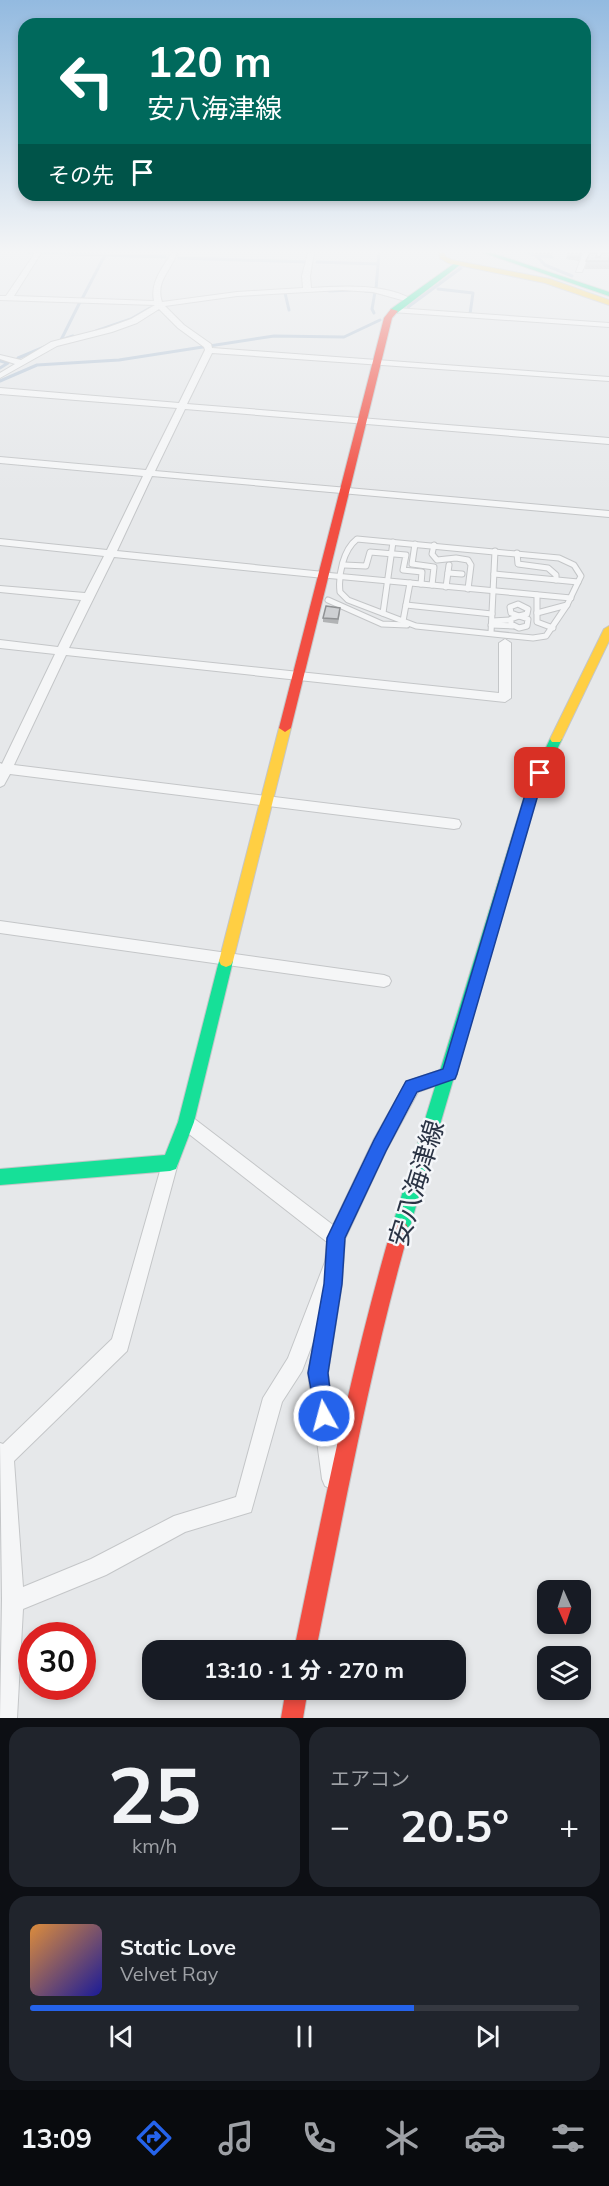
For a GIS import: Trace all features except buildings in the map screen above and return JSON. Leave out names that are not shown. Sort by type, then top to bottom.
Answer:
[{"type":"street","points":[[0,376],[54,344],[97,333]]},
{"type":"street","points":[[0,782],[3,768],[89,597],[208,350],[208,346],[192,333]]},
{"type":"street","points":[[6,1718],[13,1602],[2,1455],[120,1344],[170,1163],[186,1122],[385,333]]},
{"type":"street","points":[[208,350],[609,379]]},
{"type":"street","points":[[0,357],[22,363]]},
{"type":"street","points":[[0,391],[609,441]]},
{"type":"street","points":[[0,460],[609,514]]},
{"type":"street","points":[[0,542],[324,575]]},
{"type":"street","points":[[0,589],[89,597]]},
{"type":"street","name":"安八海津線","points":[[307,1640],[334,1503],[387,1275],[533,788],[609,629]]},
{"type":"street","points":[[0,644],[505,698],[505,644]]},
{"type":"street","points":[[3,768],[454,824]]},
{"type":"street","points":[[0,927],[384,981]]},
{"type":"street","points":[[334,1503],[318,1373],[333,1284],[336,1238],[380,1145],[412,1086],[449,1074]]},
{"type":"street","points":[[186,1122],[336,1238]]},
{"type":"street","points":[[0,1177],[170,1163]]},
{"type":"street","points":[[13,1602],[98,1568],[181,1523],[243,1505],[273,1398],[295,1364],[334,1263]]},
{"type":"street","points":[[292,1718],[295,1700]]},
{"type":"lane","points":[[328,600],[382,624],[533,638],[546,636],[553,628],[571,598],[581,576],[580,570],[566,559],[367,539],[351,542],[340,577],[339,588],[344,597],[416,626]]},
{"type":"lane","points":[[383,613],[393,542]]},
{"type":"lane","points":[[415,544],[412,564],[434,567],[432,585]]},
{"type":"lane","points":[[434,545],[432,554],[437,560],[462,558],[468,560],[471,565],[468,589]]},
{"type":"lane","points":[[491,633],[495,551]]},
{"type":"lane","points":[[344,565],[366,566],[370,552],[406,555],[403,570],[422,572],[421,585]]},
{"type":"lane","points":[[517,554],[518,564],[528,568],[550,567],[556,575],[556,580]]},
{"type":"lane","points":[[446,587],[449,565]]},
{"type":"lane","points":[[448,573],[462,574]]},
{"type":"lane","points":[[494,574],[578,582]]},
{"type":"lane","points":[[324,575],[571,598]]},
{"type":"lane","points":[[403,621],[410,583]]},
{"type":"lane","points":[[518,604],[519,594]]},
{"type":"lane","points":[[537,595],[537,622],[553,628]]},
{"type":"lane","points":[[406,605],[492,614]]},
{"type":"lane","points":[[491,623],[511,623],[523,628],[529,625],[528,619],[519,616],[509,611],[512,605],[527,607],[529,611],[527,614],[519,616],[511,623]]},
{"type":"lane","points":[[537,613],[567,605]]},
{"type":"waterway","points":[[61,340],[64,333]]},
{"type":"waterway","points":[[0,381],[37,365],[119,360],[274,336],[344,337],[352,333]]},
{"type":"waterway","points":[[61,340],[73,336]]},
{"type":"waterway","points":[[18,358],[61,340]]},
{"type":"waterway","points":[[0,361],[8,363],[0,368]]},
{"type":"traffic: fast","points":[[400,1230],[533,788],[556,739]]},
{"type":"traffic: fast","points":[[0,1177],[170,1163],[186,1122],[226,961]]},
{"type":"traffic: slow","points":[[556,739],[609,629]]},
{"type":"traffic: slow","points":[[226,961],[285,728]]},
{"type":"traffic: jam","points":[[285,728],[384,333]]},
{"type":"traffic: jam","points":[[307,1640],[335,1503],[387,1275],[400,1230]]},
{"type":"traffic: jam","points":[[292,1718],[295,1700]]},
{"type":"route","points":[[324,1416],[318,1373],[333,1284],[336,1238],[380,1145],[412,1086],[449,1074],[533,788],[540,773]]}]
